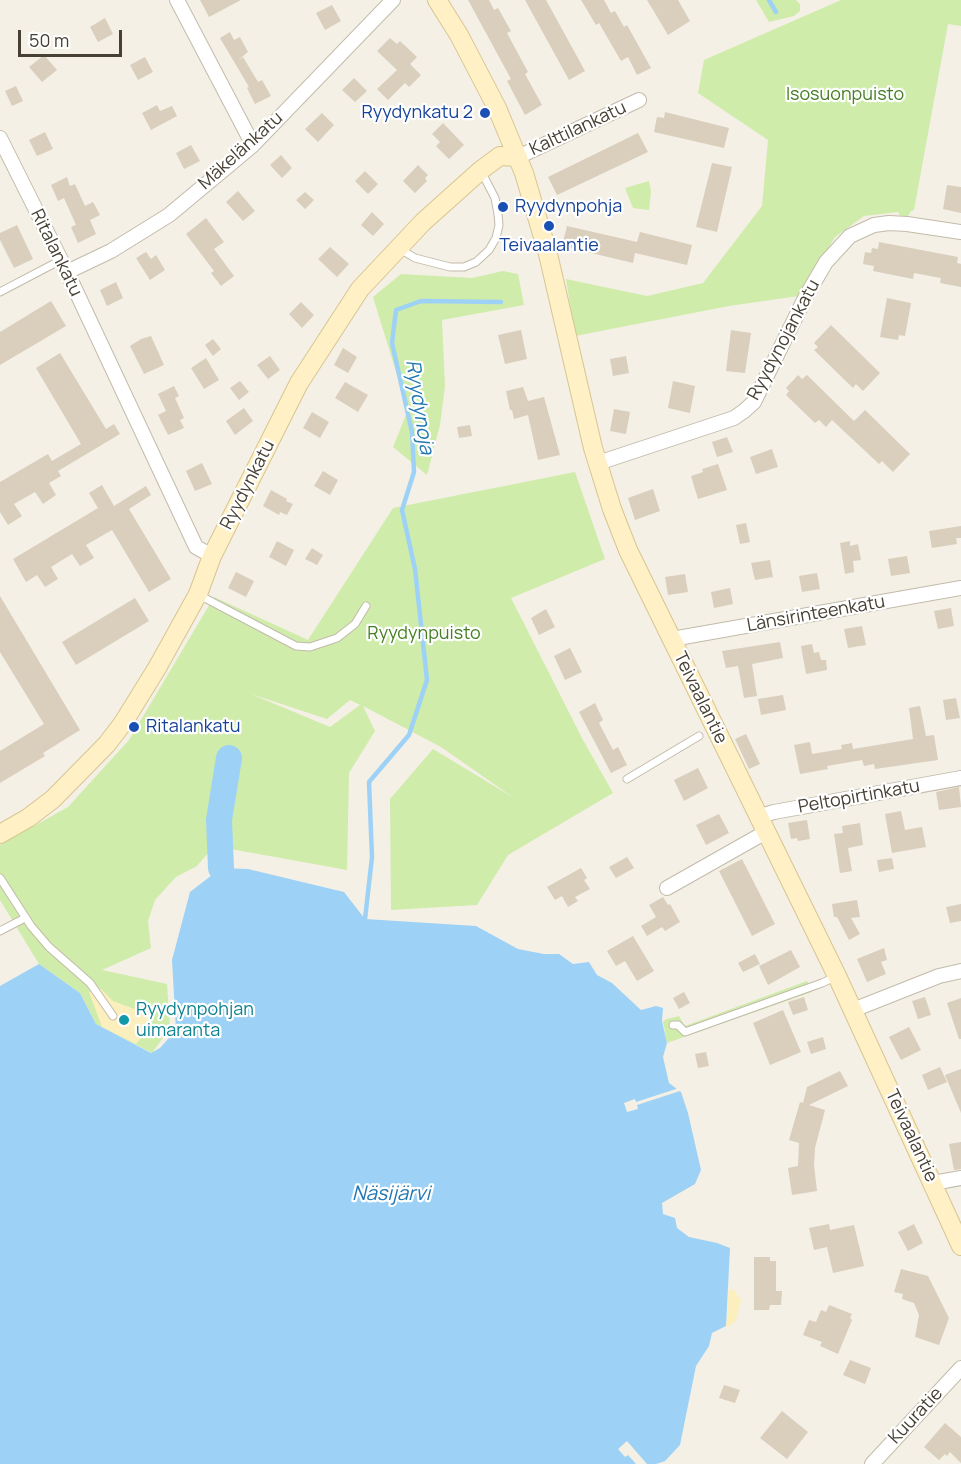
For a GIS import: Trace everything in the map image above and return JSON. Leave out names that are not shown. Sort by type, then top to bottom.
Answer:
[{"type":"main road","name":"Teivaalantie","points":[[436,0],[459,35],[481,77],[518,157],[548,254],[598,463],[628,550],[837,976],[961,1246]]},
{"type":"main road","name":"Ryydynkatu","points":[[0,834],[28,818],[53,799],[107,744],[157,668],[198,594],[212,556],[312,361],[360,289],[436,209],[481,170],[500,156],[518,157]]},
{"type":"street","points":[[177,0],[253,145]]},
{"type":"street","name":"Mäkelänkatu","points":[[64,266],[111,252],[169,215],[253,145],[393,0]]},
{"type":"street","name":"Kalttilankatu","points":[[518,157],[639,100]]},
{"type":"street","name":"Ritalankatu","points":[[2,148],[64,266],[196,547],[212,556]]},
{"type":"street","name":"Ryydynojankatu","points":[[598,463],[734,418],[754,402],[806,296],[826,262],[850,236],[874,225],[889,223],[961,232]]},
{"type":"street","name":"Länsirinteenkatu","points":[[672,639],[961,588]]},
{"type":"street","name":"Peltopirtinkatu","points":[[667,888],[762,824],[774,812],[961,778]]},
{"type":"street","points":[[853,1010],[939,976],[961,971]]},
{"type":"street","points":[[933,1183],[961,1178]]},
{"type":"street","name":"Kuuratie","points":[[872,1464],[961,1368]]},
{"type":"lane","points":[[398,247],[415,258],[450,267],[464,267],[476,262],[489,250],[496,238],[499,225],[495,198],[481,170]]},
{"type":"lane","points":[[0,292],[64,266]]},
{"type":"lane","points":[[198,594],[296,645],[310,647],[338,638],[355,624],[366,606]]},
{"type":"lane","points":[[627,779],[699,736]]},
{"type":"lane","points":[[0,879],[49,947],[90,983],[113,1016]]},
{"type":"lane","points":[[0,931],[26,918]]},
{"type":"lane","points":[[673,1025],[678,1025],[685,1032],[837,976]]},
{"type":"green space","points":[[756,0],[796,0],[800,4],[800,11],[794,16],[769,22]]},
{"type":"green space","name":"Isosuonpuisto","points":[[841,0],[961,0],[961,26],[948,24],[914,210],[908,216],[900,216],[898,212],[864,216],[835,237],[799,296],[729,306],[575,336],[566,279],[647,296],[703,283],[762,206],[768,140],[698,93],[704,60]]},
{"type":"green space","points":[[649,181],[651,192],[649,210],[633,208],[625,188]]},
{"type":"green space","points":[[503,271],[518,274],[524,305],[442,320],[445,386],[440,425],[427,475],[393,447],[406,415],[401,388],[373,297],[401,274],[472,278]]},
{"type":"green space","name":"Ryydynpuisto","points":[[575,472],[605,559],[511,598],[583,740],[613,793],[508,855],[477,905],[391,910],[390,799],[433,749],[514,798],[441,747],[363,706],[375,731],[349,773],[347,870],[214,846],[197,866],[176,877],[155,900],[148,921],[151,948],[102,970],[167,984],[170,1028],[152,1053],[96,1024],[80,993],[39,964],[0,900],[0,845],[68,807],[129,740],[214,597],[308,640],[393,508]],"holes":[[[251,694],[327,719],[350,700],[360,705],[330,727]]]},
{"type":"green space","points":[[807,981],[812,992],[667,1043],[663,1021],[667,1019],[679,1016],[685,1026]]},
{"type":"sand","name":"Ryydynpohjan uimaranta","points":[[101,989],[113,1001],[148,1014],[148,1030],[136,1044],[102,1027],[89,992]]},
{"type":"sand","points":[[729,1289],[734,1290],[741,1300],[736,1321],[728,1327],[726,1326]]},
{"type":"water","name":"Näsijärvi","points":[[221,868],[248,869],[344,892],[365,919],[476,926],[518,949],[544,954],[559,954],[573,964],[589,962],[597,975],[612,983],[641,1010],[656,1006],[663,1008],[662,1021],[667,1043],[663,1057],[669,1083],[681,1092],[701,1170],[695,1184],[662,1203],[663,1214],[675,1218],[677,1228],[689,1237],[730,1248],[726,1326],[712,1333],[709,1346],[696,1366],[680,1445],[665,1461],[656,1464],[0,1464],[0,986],[39,964],[80,993],[96,1024],[151,1053],[160,1048],[176,1030],[172,960],[190,892]]},
{"type":"pier","points":[[679,1088],[680,1091],[637,1105],[638,1109],[627,1112],[624,1103],[635,1099],[636,1102]]},
{"type":"pier","points":[[627,1441],[647,1464],[636,1464],[618,1449]]},
{"type":"building","points":[[200,0],[241,0],[209,17]]},
{"type":"building","points":[[468,0],[489,0],[494,10],[498,8],[511,31],[507,33],[528,72],[525,74],[542,105],[525,115],[507,81],[511,79]]},
{"type":"building","points":[[525,0],[546,0],[585,71],[569,80]]},
{"type":"building","points":[[581,0],[604,0],[611,13],[615,11],[624,27],[627,25],[651,68],[637,75],[628,57],[621,61],[599,23],[596,25]]},
{"type":"building","points":[[647,0],[678,0],[690,21],[668,35]]},
{"type":"building","points":[[332,5],[341,21],[325,30],[316,13]]},
{"type":"building","points":[[105,18],[113,34],[98,42],[90,27]]},
{"type":"building","points":[[230,32],[234,40],[240,37],[248,52],[238,60],[243,57],[258,82],[262,80],[271,96],[255,104],[247,88],[249,87],[220,38]]},
{"type":"building","points":[[390,38],[397,44],[400,41],[417,57],[410,64],[421,75],[409,87],[405,83],[388,100],[377,89],[397,70],[377,51]]},
{"type":"building","points":[[44,55],[57,70],[42,82],[29,67]]},
{"type":"building","points":[[145,57],[153,72],[138,80],[130,65]]},
{"type":"building","points":[[354,78],[367,91],[355,102],[342,90]]},
{"type":"building","points":[[16,86],[23,101],[12,106],[5,91]]},
{"type":"building","points":[[157,105],[160,111],[172,106],[177,116],[151,130],[142,113]]},
{"type":"building","points":[[665,112],[729,128],[724,148],[654,132],[657,117],[664,118]]},
{"type":"building","points":[[322,113],[334,125],[318,142],[305,129]]},
{"type":"building","points":[[443,123],[464,145],[449,159],[436,146],[440,142],[432,134]]},
{"type":"building","points":[[45,132],[53,149],[37,156],[29,140]]},
{"type":"building","points":[[638,133],[648,152],[557,195],[548,177]]},
{"type":"building","points":[[191,145],[200,161],[184,169],[176,153]]},
{"type":"building","points":[[281,155],[292,168],[282,178],[270,165]]},
{"type":"building","points":[[712,163],[732,167],[717,232],[696,227]]},
{"type":"building","points":[[418,165],[428,175],[425,178],[427,181],[415,193],[403,181]]},
{"type":"building","points":[[365,171],[378,184],[368,194],[355,181]]},
{"type":"building","points":[[67,177],[70,186],[75,184],[85,206],[93,202],[100,215],[90,220],[96,234],[78,243],[71,227],[76,225],[64,198],[58,201],[51,185]]},
{"type":"building","points":[[947,185],[961,187],[961,213],[943,209]]},
{"type":"building","points":[[238,191],[255,211],[243,221],[226,202]]},
{"type":"building","points":[[305,192],[314,200],[305,209],[296,200]]},
{"type":"building","points":[[372,212],[384,224],[373,236],[361,225]]},
{"type":"building","points":[[206,218],[224,242],[214,249],[234,276],[221,286],[211,273],[214,271],[186,234]]},
{"type":"building","points":[[17,225],[33,259],[14,268],[0,240],[0,233]]},
{"type":"building","points":[[567,226],[637,242],[640,232],[692,245],[687,265],[635,253],[633,263],[562,246]]},
{"type":"building","points":[[879,242],[958,257],[957,263],[961,264],[961,287],[940,283],[941,278],[914,273],[913,279],[873,271],[874,266],[863,264],[865,252],[871,253],[872,248],[878,249]]},
{"type":"building","points":[[330,247],[349,264],[337,277],[318,259]]},
{"type":"building","points":[[146,252],[151,259],[156,255],[165,270],[150,280],[136,258]]},
{"type":"building","points":[[116,282],[123,298],[107,306],[100,290]]},
{"type":"building","points":[[887,298],[911,303],[905,336],[899,335],[898,340],[880,337]]},
{"type":"building","points":[[51,301],[66,326],[0,365],[0,332]]},
{"type":"building","points":[[301,302],[314,315],[302,328],[289,314]]},
{"type":"building","points":[[831,325],[880,373],[863,391],[856,384],[853,388],[814,350],[818,347],[814,343]]},
{"type":"building","points":[[521,330],[527,359],[505,364],[498,335]]},
{"type":"building","points":[[731,330],[751,333],[745,373],[726,371]]},
{"type":"building","points":[[151,336],[164,365],[144,374],[130,346]]},
{"type":"building","points":[[213,339],[221,349],[213,356],[205,345]]},
{"type":"building","points":[[343,348],[357,357],[348,373],[334,365]]},
{"type":"building","points":[[60,353],[106,429],[114,424],[120,434],[58,471],[61,476],[49,483],[56,495],[43,504],[35,492],[14,504],[22,516],[8,525],[0,512],[0,482],[48,454],[52,461],[81,444],[36,368]]},
{"type":"building","points":[[270,356],[280,370],[268,379],[257,365]]},
{"type":"building","points":[[626,356],[629,373],[613,376],[610,359]]},
{"type":"building","points":[[206,358],[219,380],[204,389],[191,368]]},
{"type":"building","points":[[798,375],[802,379],[807,375],[854,421],[865,410],[910,454],[893,472],[882,461],[879,464],[832,420],[826,427],[819,420],[815,423],[786,395],[789,391],[786,388]]},
{"type":"building","points":[[240,381],[249,392],[239,400],[230,388]]},
{"type":"building","points":[[673,381],[695,386],[690,413],[668,408]]},
{"type":"building","points":[[345,382],[368,395],[358,412],[335,398]]},
{"type":"building","points":[[174,386],[179,396],[175,398],[184,418],[180,420],[184,428],[168,435],[158,415],[166,411],[158,394]]},
{"type":"building","points":[[523,387],[528,401],[544,397],[560,455],[538,460],[528,415],[514,419],[506,391]]},
{"type":"building","points":[[244,408],[253,421],[235,435],[226,421]]},
{"type":"building","points":[[614,409],[630,412],[626,434],[610,431]]},
{"type":"building","points":[[312,412],[329,422],[320,438],[303,428]]},
{"type":"building","points":[[470,425],[472,436],[459,438],[457,427]]},
{"type":"building","points":[[727,437],[733,452],[717,457],[712,442]]},
{"type":"building","points":[[772,449],[778,467],[756,474],[750,457]]},
{"type":"building","points":[[202,463],[212,484],[195,491],[186,471]]},
{"type":"building","points":[[718,464],[727,490],[698,499],[691,476],[703,472],[702,469]]},
{"type":"building","points":[[323,471],[338,480],[330,495],[314,486]]},
{"type":"building","points":[[102,485],[114,506],[146,486],[151,495],[129,509],[171,579],[149,592],[112,530],[86,545],[94,558],[80,566],[72,554],[51,567],[58,579],[45,587],[37,575],[26,582],[13,559],[98,508],[89,493]]},
{"type":"building","points":[[653,489],[660,511],[635,520],[628,498]]},
{"type":"building","points":[[271,490],[293,504],[287,515],[280,512],[279,515],[263,506]]},
{"type":"building","points":[[746,523],[750,542],[740,544],[736,525]]},
{"type":"building","points":[[961,526],[961,538],[956,538],[957,544],[932,548],[929,531]]},
{"type":"building","points":[[277,541],[294,550],[286,566],[269,557]]},
{"type":"building","points":[[850,541],[850,546],[858,544],[861,560],[853,561],[854,572],[845,574],[840,543]]},
{"type":"building","points":[[312,548],[323,555],[317,565],[305,559]]},
{"type":"building","points":[[907,556],[910,573],[891,576],[888,559]]},
{"type":"building","points":[[770,560],[773,577],[755,580],[751,563]]},
{"type":"building","points":[[236,572],[254,581],[246,597],[228,588]]},
{"type":"building","points":[[817,573],[820,589],[802,592],[799,576]]},
{"type":"building","points":[[685,574],[688,592],[668,595],[665,577]]},
{"type":"building","points":[[730,588],[733,604],[714,608],[711,592]]},
{"type":"building","points":[[0,596],[80,730],[43,753],[45,756],[0,783],[0,751],[44,724],[0,652]]},
{"type":"building","points":[[135,598],[149,621],[76,665],[62,642]]},
{"type":"building","points":[[951,608],[954,626],[938,629],[934,611]]},
{"type":"building","points":[[546,609],[555,627],[539,635],[531,618]]},
{"type":"building","points":[[862,626],[866,645],[848,648],[844,629]]},
{"type":"building","points":[[780,642],[783,658],[752,664],[757,696],[744,698],[738,666],[726,668],[722,651]]},
{"type":"building","points":[[812,644],[814,653],[819,652],[821,660],[826,660],[827,670],[806,674],[801,646]]},
{"type":"building","points":[[570,648],[582,672],[565,680],[554,656]]},
{"type":"building","points":[[783,695],[786,710],[761,715],[758,699]]},
{"type":"building","points":[[956,698],[960,718],[946,720],[943,700]]},
{"type":"building","points":[[595,703],[603,720],[599,723],[613,750],[618,747],[627,765],[611,773],[579,712]]},
{"type":"building","points":[[920,706],[926,736],[934,735],[938,760],[875,769],[874,764],[864,766],[862,760],[827,766],[828,769],[800,774],[794,745],[810,742],[812,754],[842,749],[841,745],[852,743],[853,749],[913,739],[909,708]]},
{"type":"building","points":[[746,734],[760,764],[749,769],[735,739]]},
{"type":"building","points":[[698,768],[708,788],[684,801],[674,780]]},
{"type":"building","points":[[959,787],[961,807],[939,810],[936,792]]},
{"type":"building","points":[[901,811],[905,830],[922,827],[926,847],[892,853],[885,814]]},
{"type":"building","points":[[719,814],[729,833],[706,845],[696,825]]},
{"type":"building","points":[[807,820],[810,839],[798,841],[797,838],[791,839],[788,823]]},
{"type":"building","points":[[860,823],[863,845],[848,848],[852,871],[840,873],[834,834],[843,833],[842,826]]},
{"type":"building","points":[[627,857],[634,868],[616,878],[609,867]]},
{"type":"building","points":[[892,858],[894,869],[879,872],[877,860]]},
{"type":"building","points":[[742,859],[775,924],[752,936],[719,871]]},
{"type":"building","points":[[581,868],[587,878],[584,880],[590,889],[575,897],[578,901],[568,907],[562,896],[555,900],[547,887]]},
{"type":"building","points":[[663,897],[668,905],[670,904],[680,922],[665,931],[662,927],[647,936],[641,926],[656,917],[649,905]]},
{"type":"building","points":[[857,900],[860,917],[851,918],[860,934],[849,940],[837,917],[834,917],[832,904]]},
{"type":"building","points":[[961,904],[961,921],[950,923],[946,907]]},
{"type":"building","points":[[633,936],[654,971],[637,981],[625,961],[616,966],[607,951]]},
{"type":"building","points":[[884,948],[887,960],[881,962],[886,974],[867,982],[857,959]]},
{"type":"building","points":[[791,950],[800,967],[768,985],[759,966]]},
{"type":"building","points":[[755,954],[760,964],[743,972],[738,963]]},
{"type":"building","points":[[684,992],[690,1003],[679,1009],[673,998]]},
{"type":"building","points":[[804,997],[808,1010],[793,1015],[788,1002]]},
{"type":"building","points":[[925,997],[931,1015],[918,1019],[912,1001]]},
{"type":"building","points":[[961,998],[961,1039],[959,1039],[947,1003]]},
{"type":"building","points":[[783,1010],[801,1052],[770,1065],[753,1023]]},
{"type":"building","points":[[909,1027],[921,1050],[901,1060],[889,1037]]},
{"type":"building","points":[[823,1037],[826,1049],[811,1054],[807,1042]]},
{"type":"building","points":[[706,1052],[709,1066],[698,1068],[695,1054]]},
{"type":"building","points":[[940,1067],[947,1082],[928,1090],[922,1075]]},
{"type":"building","points":[[961,1069],[961,1113],[945,1075]]},
{"type":"building","points":[[840,1071],[848,1086],[809,1105],[825,1110],[815,1148],[817,1191],[792,1195],[788,1168],[798,1166],[799,1143],[789,1140],[800,1102],[803,1103],[807,1087]]},
{"type":"building","points":[[961,1142],[961,1169],[954,1170],[949,1144]]},
{"type":"building","points":[[829,1224],[830,1230],[854,1225],[864,1266],[833,1273],[827,1247],[814,1250],[809,1228]]},
{"type":"building","points":[[914,1224],[923,1243],[908,1251],[898,1232]]},
{"type":"building","points":[[754,1257],[770,1257],[770,1261],[776,1261],[776,1291],[782,1291],[781,1305],[770,1305],[769,1310],[754,1310]]},
{"type":"building","points":[[901,1269],[928,1276],[949,1318],[939,1345],[915,1337],[919,1315],[914,1303],[902,1299],[903,1294],[894,1292]]},
{"type":"building","points":[[829,1305],[852,1314],[850,1318],[852,1320],[838,1354],[820,1346],[822,1342],[803,1335],[809,1320],[816,1322],[821,1310],[826,1312]]},
{"type":"building","points":[[850,1360],[871,1368],[865,1384],[843,1375]]},
{"type":"building","points":[[724,1385],[740,1390],[735,1403],[719,1398]]},
{"type":"building","points":[[782,1411],[808,1432],[787,1459],[760,1438]]},
{"type":"building","points":[[945,1423],[961,1437],[961,1463],[950,1452],[939,1460],[924,1447]]},
{"type":"waterway","name":"Ryydynoja","points":[[769,0],[776,12]]},
{"type":"waterway","name":"Ryydynoja","points":[[365,919],[372,857],[369,782],[409,735],[427,680],[415,569],[402,510],[414,472],[412,432],[392,343],[396,310],[421,301],[501,302]]},
{"type":"waterway","points":[[221,868],[219,820],[229,758]]},
{"type":"place","name":"Ryydynkatu 2","points":[[485,113]]},
{"type":"place","name":"Ryydynpohja","points":[[503,207]]},
{"type":"place","name":"Teivaalantie","points":[[549,226]]},
{"type":"place","name":"Ritalankatu","points":[[134,727]]},
{"type":"place","name":"Ryydynpohjan uimaranta","points":[[124,1020]]}]
